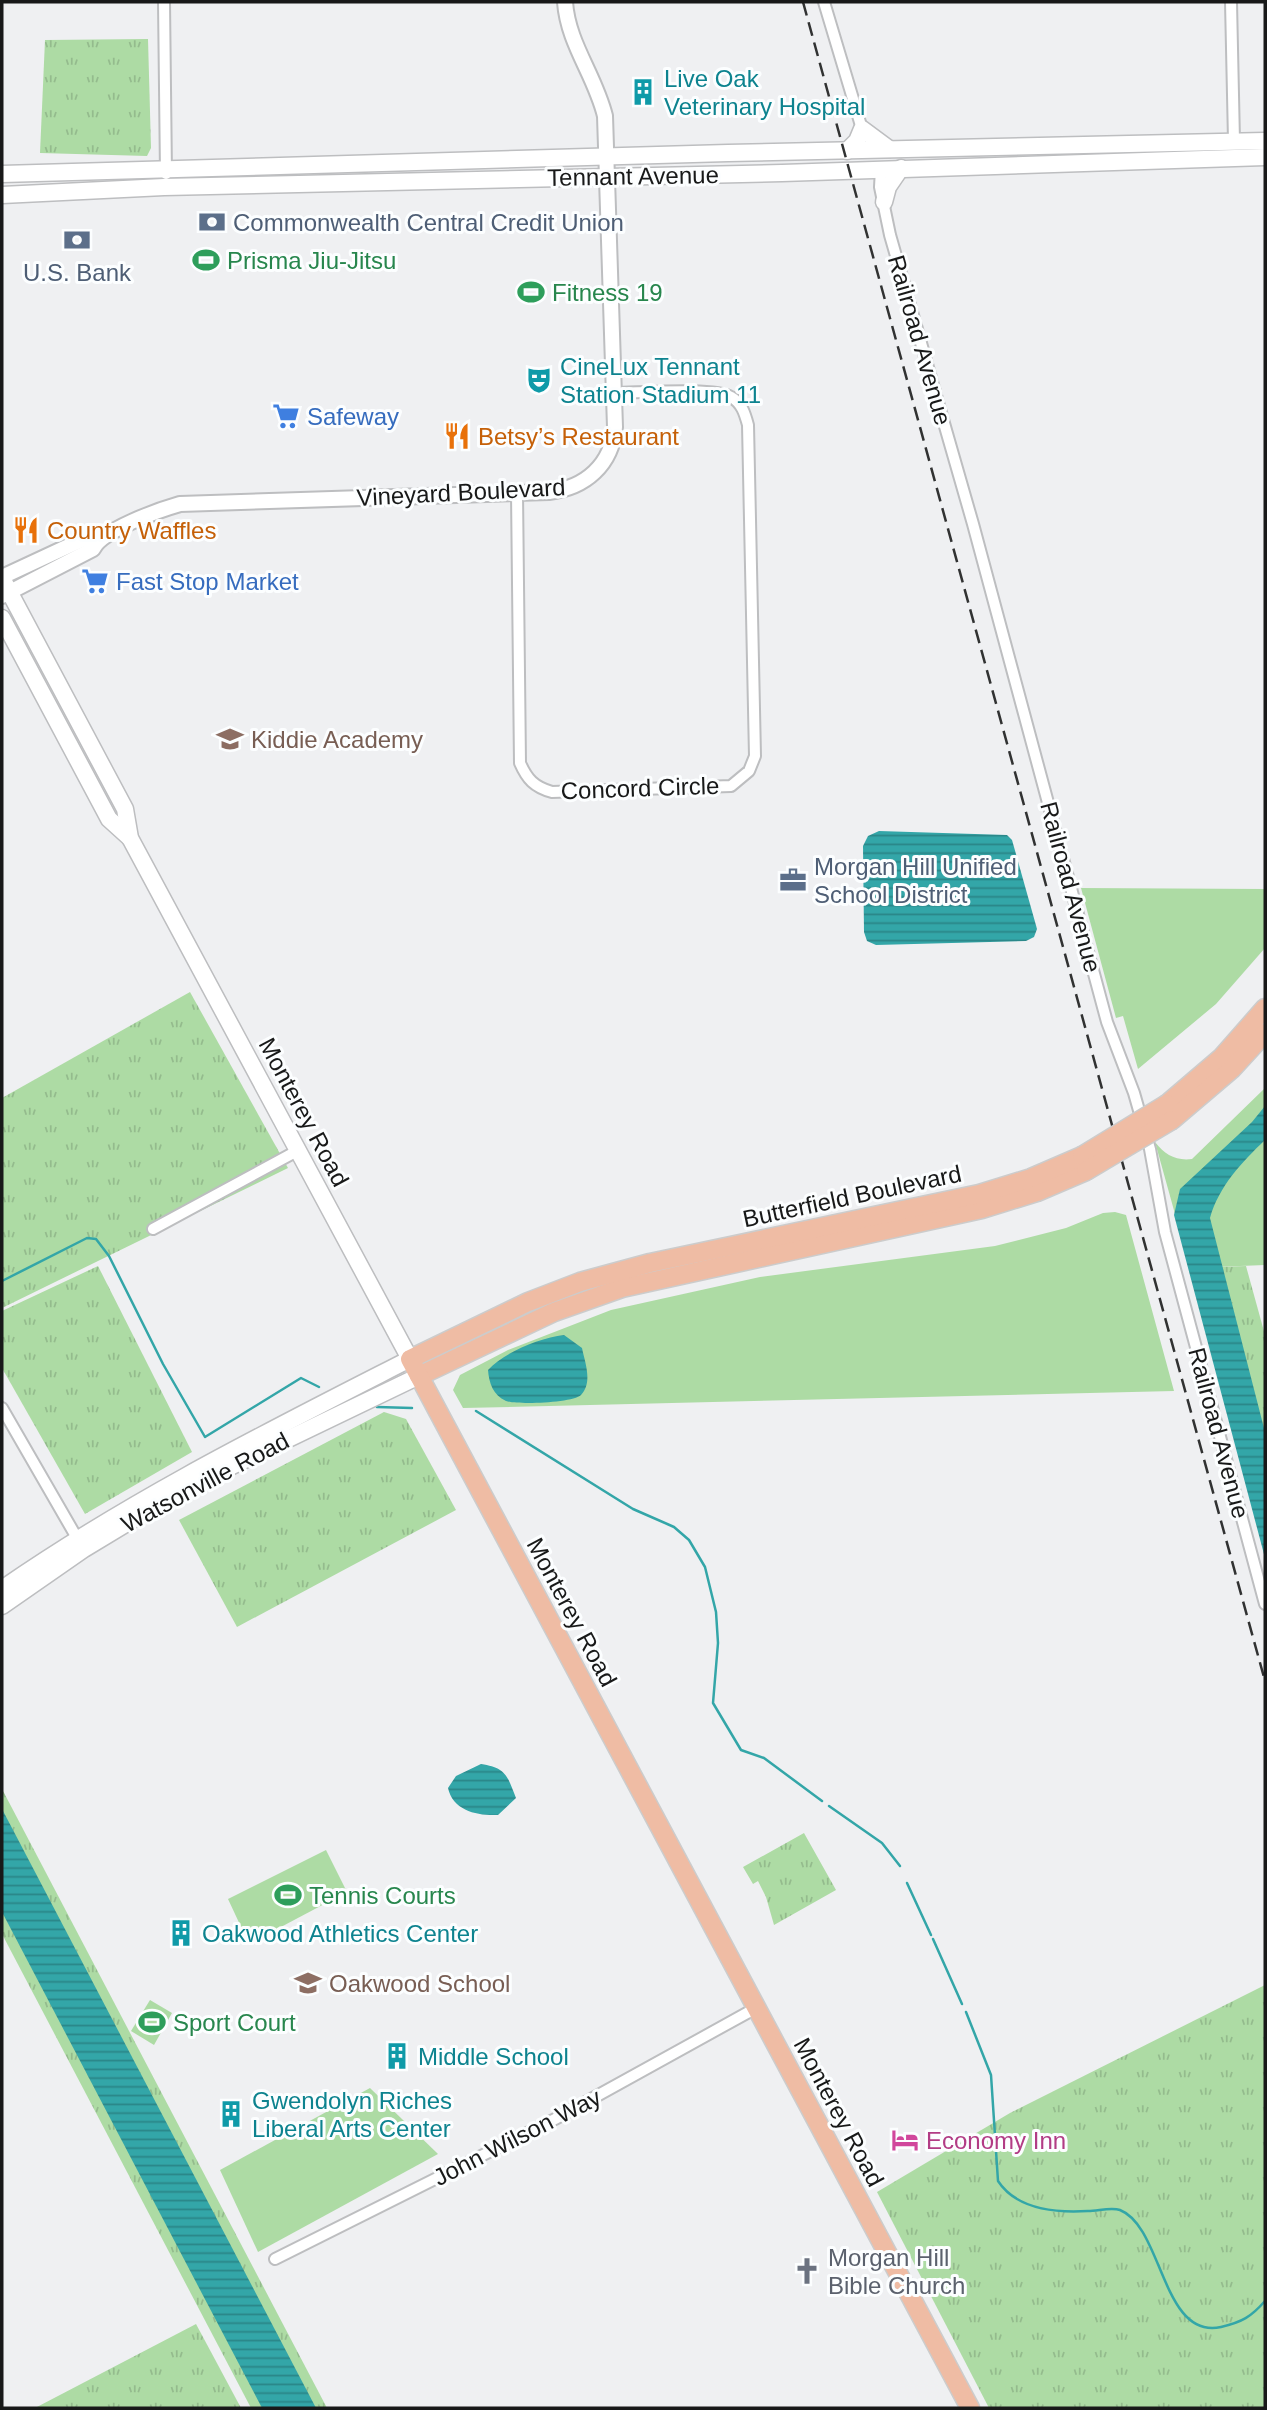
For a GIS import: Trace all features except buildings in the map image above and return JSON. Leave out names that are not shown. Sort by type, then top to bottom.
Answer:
[{"type":"main road","points":[[847,151],[857,141],[862,129],[889,149]]},
{"type":"main road","name":"Tennant Avenue","points":[[2,195],[168,187],[881,169],[1234,141],[1265,141]]},
{"type":"main road","name":"Tennant Avenue","points":[[2,174],[889,149],[1265,158]]},
{"type":"main road","points":[[881,169],[885,161],[904,159],[914,149]]},
{"type":"main road","points":[[752,173],[757,165],[774,162],[777,152]]},
{"type":"main road","points":[[782,173],[782,163],[797,161],[801,152]]},
{"type":"main road","points":[[884,202],[888,187],[901,168]]},
{"type":"main road","name":"Monterey Road","points":[[4,586],[125,809],[130,838],[970,2408]]},
{"type":"main road","name":"Monterey Road","points":[[2,618],[109,819],[130,838]]},
{"type":"main road","name":"Butterfield Boulevard","points":[[1169,1112],[1265,1008]]},
{"type":"main road","name":"Butterfield Boulevard","points":[[419,1376],[545,1316],[622,1288],[982,1209],[1037,1192],[1169,1112],[1232,1069],[1265,1033]]},
{"type":"main road","name":"Butterfield Boulevard","points":[[410,1359],[528,1302],[580,1282],[650,1263],[979,1194],[1084,1164]]},
{"type":"main road","name":"Watsonville Road","points":[[2,1589],[77,1538],[198,1466],[410,1359]]},
{"type":"main road","name":"Watsonville Road","points":[[2,1606],[84,1549],[180,1491],[419,1376]]},
{"type":"street","points":[[164,2],[168,187]]},
{"type":"street","name":"Vineyard Boulevard","points":[[4,586],[93,549],[97,541],[150,514],[195,502],[564,491],[593,475],[612,446],[615,393],[605,116],[600,93],[576,51],[567,25],[565,2]]},
{"type":"street","points":[[824,2],[862,129]]},
{"type":"street","points":[[1231,2],[1234,141]]},
{"type":"street","name":"Railroad Avenue","points":[[881,169],[880,187],[890,235],[973,524],[1107,1021],[1134,1093],[1150,1149],[1165,1232],[1265,1604]]},
{"type":"street","name":"Concord Circle","points":[[517,493],[520,763],[527,778],[538,788],[552,792],[731,786],[743,778],[755,757],[748,425],[743,409],[732,397],[715,392],[615,393]]},
{"type":"street","points":[[153,1229],[297,1151]]},
{"type":"street","points":[[2,1408],[77,1538]]},
{"type":"street","name":"John Wilson Way","points":[[275,2259],[555,2119],[756,2008]]},
{"type":"green space","points":[[148,39],[151,148],[147,156],[40,153],[45,40]]},
{"type":"green space","points":[[1081,888],[1265,889],[1265,948],[1216,1004],[1138,1069],[1123,1016],[1116,1018]]},
{"type":"green space","points":[[190,992],[288,1168],[2,1308],[2,1098]]},
{"type":"green space","points":[[1265,1088],[1265,1265],[1190,1268],[1155,1142],[1171,1156],[1192,1159]]},
{"type":"green space","points":[[1103,1213],[1126,1215],[1174,1391],[463,1408],[453,1390],[460,1375],[508,1350],[611,1310],[760,1277],[995,1246],[1066,1228]]},
{"type":"green space","points":[[98,1266],[192,1452],[85,1514],[2,1368],[2,1311]]},
{"type":"green space","points":[[1246,1266],[1265,1335],[1265,1545],[1190,1268]]},
{"type":"green space","points":[[384,1412],[406,1419],[456,1510],[237,1627],[179,1520]]},
{"type":"green space","points":[[2,1789],[327,2408],[251,2408],[2,1934]]},
{"type":"green space","points":[[804,1833],[836,1890],[774,1925],[758,1881],[753,1884],[743,1867]]},
{"type":"green space","name":"Tennis Courts","points":[[326,1850],[347,1892],[249,1944],[228,1899]]},
{"type":"green space","points":[[1265,1985],[1265,2408],[989,2408],[877,2192],[1010,2113]]},
{"type":"green space","name":"Sport Court","points":[[150,2000],[172,2013],[154,2045],[131,2031]]},
{"type":"green space","points":[[370,2088],[438,2154],[258,2252],[220,2170]]},
{"type":"green space","points":[[196,2324],[241,2408],[35,2408]]},
{"type":"water","points":[[879,831],[1007,835],[1012,840],[1037,929],[1034,937],[1026,941],[876,945],[867,941],[864,932],[863,846],[868,836]]},
{"type":"water","points":[[1265,1106],[1265,1140],[1225,1185],[1210,1218],[1265,1432],[1265,1558],[1174,1215],[1180,1189],[1252,1122]]},
{"type":"water","points":[[564,1335],[582,1348],[587,1384],[581,1395],[567,1400],[532,1403],[506,1401],[495,1392],[488,1370],[495,1363],[523,1347]]},
{"type":"water","points":[[481,1764],[501,1770],[516,1798],[498,1815],[467,1811],[455,1802],[448,1788],[456,1776]]},
{"type":"water","points":[[2,1809],[316,2408],[262,2408],[2,1912]]},
{"type":"waterway","points":[[2,1281],[87,1238],[96,1239],[109,1256],[163,1364],[205,1437],[301,1378],[319,1387]]},
{"type":"waterway","points":[[377,1407],[412,1408]]},
{"type":"waterway","points":[[476,1411],[633,1509],[674,1527],[689,1540],[705,1567],[716,1612],[718,1643],[713,1703],[741,1750],[764,1758],[822,1801]]},
{"type":"waterway","points":[[829,1806],[882,1843],[900,1866]]},
{"type":"waterway","points":[[907,1883],[931,1935]]},
{"type":"waterway","points":[[933,1939],[962,2004]]},
{"type":"waterway","points":[[966,2012],[991,2075],[998,2181],[1006,2191],[1038,2208],[1120,2210],[1134,2220],[1146,2237],[1174,2300],[1186,2317],[1201,2326],[1221,2327],[1235,2323],[1246,2318],[1265,2301]]},
{"type":"railway","points":[[803,2],[1265,1681]]},
{"type":"place","name":"Live Oak Veterinary Hospital","points":[[643,92]]},
{"type":"place","name":"Commonwealth Central Credit Union","points":[[212,222]]},
{"type":"place","name":"U.S. Bank","points":[[77,240]]},
{"type":"place","name":"Prisma Jiu-Jitsu","points":[[206,260]]},
{"type":"place","name":"Fitness 19","points":[[531,292]]},
{"type":"place","name":"CineLux Tennant Station Stadium 11","points":[[539,380]]},
{"type":"place","name":"Safeway","points":[[286,416]]},
{"type":"place","name":"Betsy’s Restaurant","points":[[457,436]]},
{"type":"place","name":"Country Waffles","points":[[26,530]]},
{"type":"place","name":"Fast Stop Market","points":[[95,581]]},
{"type":"place","name":"Kiddie Academy","points":[[230,739]]},
{"type":"place","name":"Morgan Hill Unified School District","points":[[793,880]]},
{"type":"place","name":"Tennis Courts","points":[[288,1895]]},
{"type":"place","name":"Oakwood Athletics Center","points":[[181,1933]]},
{"type":"place","name":"Oakwood School","points":[[308,1983]]},
{"type":"place","name":"Sport Court","points":[[152,2022]]},
{"type":"place","name":"Middle School","points":[[397,2056]]},
{"type":"place","name":"Gwendolyn Riches Liberal Arts Center","points":[[231,2114]]},
{"type":"place","name":"Economy Inn","points":[[905,2140]]},
{"type":"place","name":"Morgan Hill Bible Church","points":[[807,2271]]}]
